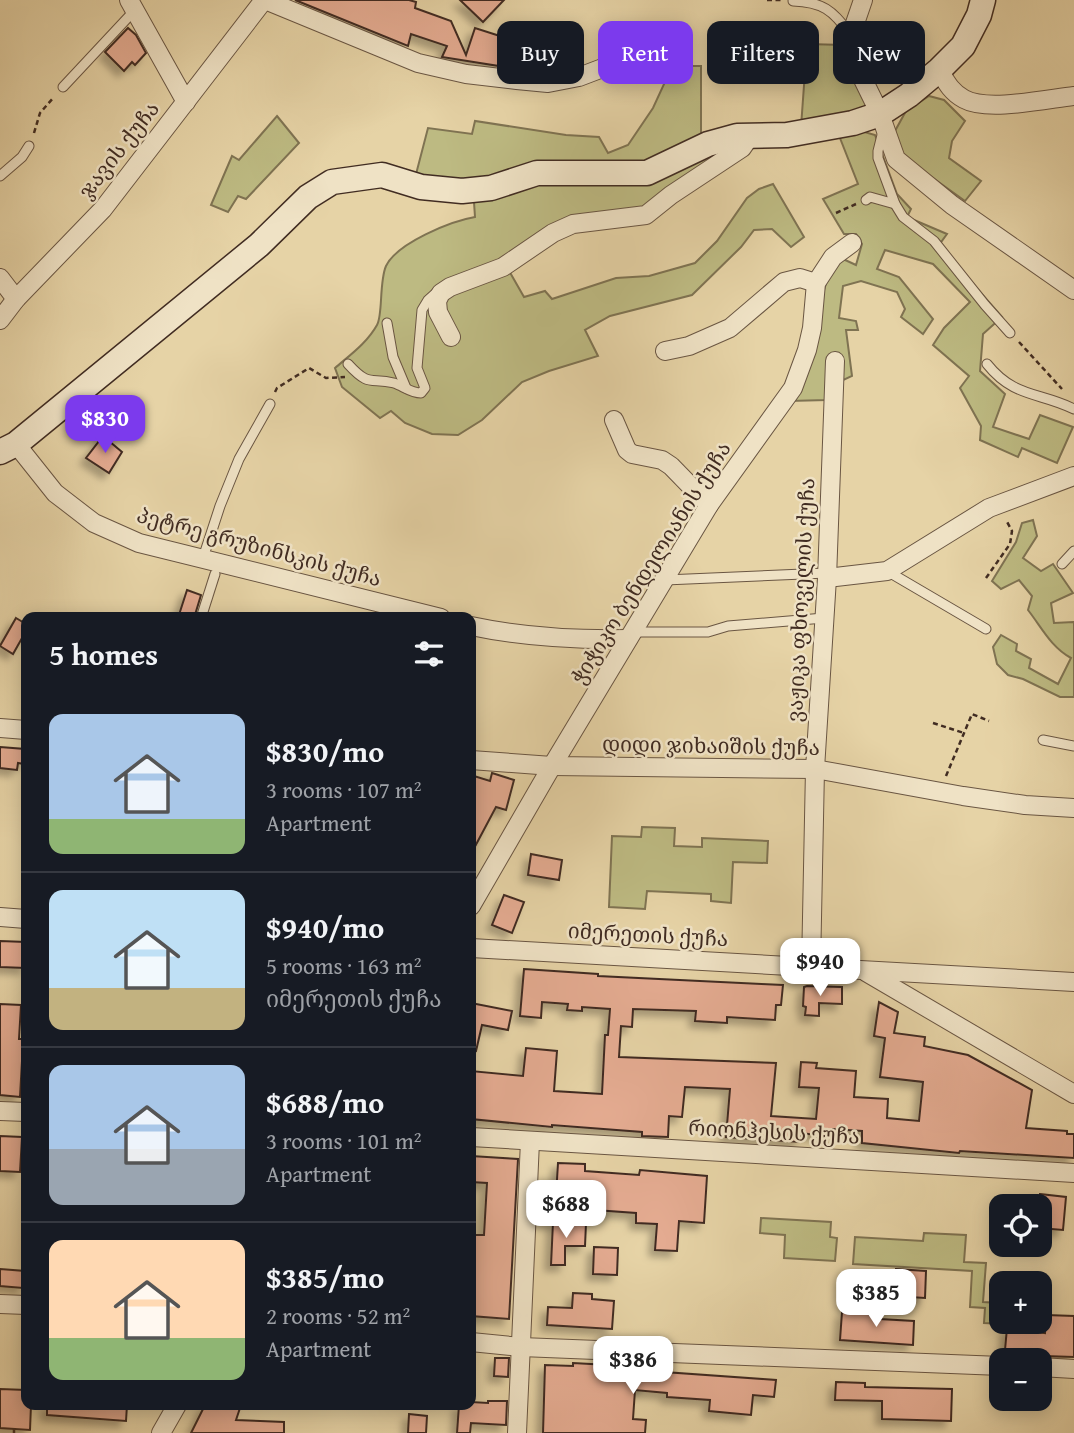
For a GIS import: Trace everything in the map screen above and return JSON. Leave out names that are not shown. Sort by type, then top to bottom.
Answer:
[{"type":"street","points":[[264,0],[418,63],[466,74],[548,83],[598,69]]},
{"type":"street","name":"ჯავის ქუჩა","points":[[0,320],[16,299],[103,209],[264,0]]},
{"type":"street","points":[[856,21],[863,0]]},
{"type":"street","points":[[8,448],[259,244],[308,197],[332,182],[382,175],[421,187],[462,191],[491,188],[537,173],[647,173],[708,144],[737,136],[787,135],[882,122],[963,46],[979,15],[983,0]]},
{"type":"street","points":[[131,5],[186,102]]},
{"type":"street","points":[[939,70],[949,88],[966,100],[995,105],[1074,96]]},
{"type":"street","points":[[864,84],[896,159],[951,205],[1074,290]]},
{"type":"street","points":[[451,337],[438,312],[441,293],[503,267],[553,233],[573,224],[646,215],[742,148],[751,135]]},
{"type":"street","points":[[665,351],[689,346],[730,328],[784,282],[800,278],[816,283],[833,257],[852,243]]},
{"type":"street","points":[[0,278],[16,299]]},
{"type":"street","name":"ჭიჭიკო ბენდელიანის ქუჩა","points":[[476,897],[552,765],[709,505],[793,388],[804,361],[812,328],[816,283]]},
{"type":"street","name":"ვაჟიკა ფხოველის ქუჩა","points":[[811,967],[815,769],[827,576],[835,361]]},
{"type":"street","points":[[614,420],[627,450],[632,454],[662,460],[671,466],[709,505]]},
{"type":"street","name":"პეტრე გრუზინსკის ქუჩა","points":[[8,448],[55,493],[94,523],[139,543],[417,612]]},
{"type":"street","points":[[827,576],[887,571],[997,505],[1074,476]]},
{"type":"street","points":[[476,627],[568,640],[630,636]]},
{"type":"street","points":[[0,728],[21,730]]},
{"type":"street","name":"დიდი ჯიხაიშის ქუჩა","points":[[476,760],[552,765],[815,769],[1025,805],[1074,808]]},
{"type":"street","points":[[0,917],[21,919]]},
{"type":"street","name":"იმერეთის ქუჩა","points":[[476,948],[1074,982]]},
{"type":"street","points":[[863,971],[1074,1094]]},
{"type":"street","points":[[0,1111],[21,1112]]},
{"type":"street","name":"რიონჰესის ქუჩა","points":[[476,1137],[1074,1173]]},
{"type":"street","points":[[517,1433],[530,1141]]},
{"type":"street","points":[[0,1304],[21,1305]]},
{"type":"street","points":[[476,1342],[521,1347],[989,1366]]},
{"type":"street","points":[[1052,1368],[1074,1369]]},
{"type":"street","points":[[160,1433],[174,1410]]},
{"type":"lane","points":[[793,1],[813,2],[832,11],[840,21]]},
{"type":"lane","points":[[63,88],[131,5]]},
{"type":"lane","points":[[882,122],[878,158],[894,204],[903,217],[934,241],[1010,332]]},
{"type":"lane","points":[[0,176],[22,157],[29,146]]},
{"type":"lane","points":[[866,200],[870,197],[894,204]]},
{"type":"lane","points":[[348,364],[359,376],[373,383],[391,382],[421,393],[425,388],[417,368],[422,310],[436,292],[450,287]]},
{"type":"lane","points":[[387,323],[393,357],[406,387]]},
{"type":"lane","points":[[987,364],[996,375],[1016,389],[1074,409]]},
{"type":"lane","points":[[203,558],[219,506],[239,459],[270,404]]},
{"type":"lane","points":[[1062,564],[1074,551]]},
{"type":"lane","points":[[887,571],[986,629]]},
{"type":"lane","points":[[203,612],[215,574]]},
{"type":"lane","points":[[665,580],[827,576]]},
{"type":"lane","points":[[630,636],[708,632],[728,626],[824,618]]},
{"type":"lane","points":[[1043,740],[1074,746]]},
{"type":"path","points":[[29,146],[40,113],[63,88]]},
{"type":"path","points":[[836,213],[866,200]]},
{"type":"path","points":[[1010,332],[1065,393]]},
{"type":"path","points":[[270,404],[277,388],[309,368],[326,378],[359,376]]},
{"type":"path","points":[[986,578],[1010,544],[1012,531],[997,505]]},
{"type":"path","points":[[940,792],[972,714],[989,721]]},
{"type":"path","points":[[933,723],[964,733]]},
{"type":"shaded area","points":[[819,44],[833,45],[833,84],[860,84],[870,107],[801,127],[804,84],[819,84]]},
{"type":"shaded area","points":[[693,66],[701,66],[701,136],[641,168],[499,180],[415,178],[428,128],[472,134],[475,121],[566,135],[599,137],[608,153],[628,145],[653,108],[664,84],[693,84]]},
{"type":"shaded area","points":[[929,96],[944,100],[965,121],[952,141],[949,158],[981,181],[965,201],[901,155],[895,131],[906,111]]},
{"type":"shaded area","points":[[277,116],[299,143],[246,199],[238,196],[228,212],[211,205],[232,156],[239,160]]},
{"type":"shaded area","points":[[861,131],[875,135],[897,194],[911,209],[907,217],[947,234],[939,245],[1002,317],[983,334],[980,371],[1005,394],[993,427],[1029,439],[1040,415],[1073,427],[1057,463],[1022,448],[1018,457],[980,440],[981,426],[960,388],[969,376],[933,345],[944,328],[970,302],[933,264],[885,250],[877,269],[899,277],[933,319],[923,334],[901,317],[905,309],[897,292],[861,281],[843,286],[839,318],[856,321],[858,330],[846,330],[852,376],[843,380],[827,400],[789,401],[830,271],[843,259],[856,265],[862,244],[856,234],[844,234],[823,199],[858,184],[838,133]]},
{"type":"shaded area","points":[[730,146],[643,208],[572,217],[508,269],[524,297],[545,291],[552,299],[616,278],[649,276],[695,263],[717,241],[747,198],[759,189],[773,184],[804,237],[791,247],[772,229],[754,230],[741,247],[692,295],[610,316],[585,330],[598,356],[522,382],[482,420],[458,435],[432,434],[405,423],[391,411],[380,418],[342,387],[335,368],[363,343],[377,325],[384,273],[392,257],[426,234],[475,217],[474,202],[525,186]]},
{"type":"shaded area","points":[[1033,520],[1037,536],[1023,558],[1041,571],[1053,564],[1073,593],[1051,603],[1054,623],[1074,622],[1074,697],[1060,697],[1023,679],[1008,675],[997,664],[993,647],[1001,635],[1017,644],[1016,651],[1031,659],[1029,668],[1058,684],[1071,658],[1052,643],[1028,610],[1032,596],[1019,580],[1001,589],[992,581],[1016,542],[1022,523]]},
{"type":"shaded area","points":[[642,827],[675,828],[674,846],[702,847],[702,838],[768,841],[767,863],[733,862],[731,903],[711,901],[711,894],[647,891],[645,909],[609,907],[612,836],[641,837]]},
{"type":"shaded area","points":[[761,1218],[831,1222],[830,1237],[837,1238],[835,1261],[784,1258],[785,1235],[760,1233]]},
{"type":"shaded area","points":[[924,1233],[966,1235],[964,1262],[986,1263],[983,1302],[989,1302],[989,1323],[984,1323],[985,1308],[970,1307],[972,1271],[853,1264],[855,1237],[923,1241]]},
{"type":"building","points":[[295,0],[416,2],[415,8],[451,21],[466,55],[475,28],[497,35],[497,66],[442,57],[447,46],[411,34],[408,46]]},
{"type":"building","points":[[460,0],[504,0],[483,22]]},
{"type":"building","points":[[128,28],[136,35],[146,53],[135,65],[132,62],[124,71],[105,52]]},
{"type":"building","points":[[103,436],[122,452],[109,473],[86,458]]},
{"type":"building","points":[[187,590],[201,595],[196,612],[180,612]]},
{"type":"building","points":[[16,618],[21,621],[21,640],[13,654],[0,646]]},
{"type":"building","points":[[0,747],[21,749],[21,764],[18,763],[17,770],[0,768]]},
{"type":"building","points":[[492,773],[514,780],[506,810],[496,807],[476,845],[476,777],[490,781]]},
{"type":"building","points":[[531,854],[562,860],[559,880],[528,875]]},
{"type":"building","points":[[504,895],[524,902],[512,933],[492,925]]},
{"type":"building","points":[[0,941],[21,942],[21,968],[0,967]]},
{"type":"building","points":[[524,969],[598,976],[783,985],[781,1005],[776,1005],[775,1020],[727,1017],[727,1023],[695,1021],[696,1011],[633,1009],[632,1027],[621,1026],[619,1057],[776,1063],[771,1116],[816,1119],[819,1088],[799,1087],[801,1062],[817,1063],[816,1068],[856,1071],[854,1097],[888,1099],[887,1118],[919,1121],[923,1082],[880,1077],[885,1038],[874,1036],[879,1002],[898,1012],[894,1033],[925,1037],[924,1046],[968,1055],[1032,1090],[1026,1128],[1067,1131],[1067,1134],[1074,1134],[1074,1158],[959,1153],[862,1143],[862,1131],[833,1129],[832,1137],[800,1133],[800,1142],[726,1137],[730,1089],[685,1087],[682,1117],[669,1116],[668,1137],[642,1136],[642,1132],[476,1119],[476,1071],[523,1076],[526,1048],[557,1051],[554,1091],[602,1094],[605,1035],[608,1035],[610,1009],[582,1007],[582,1011],[567,1010],[568,1004],[542,1002],[541,1018],[520,1016]]},
{"type":"building","points":[[804,987],[842,987],[842,1004],[819,1003],[819,1016],[805,1015]]},
{"type":"building","points":[[0,1004],[21,1005],[20,1097],[0,1095]]},
{"type":"building","points":[[476,1004],[512,1011],[508,1030],[482,1025],[476,1051]]},
{"type":"building","points":[[0,1136],[21,1137],[20,1172],[0,1171]]},
{"type":"building","points":[[476,1156],[518,1159],[509,1319],[476,1316],[476,1235],[484,1235],[487,1183],[476,1182]]},
{"type":"building","points":[[558,1163],[585,1164],[585,1171],[639,1175],[640,1170],[707,1176],[704,1223],[679,1221],[677,1251],[655,1250],[657,1224],[636,1223],[636,1213],[595,1210],[596,1198],[556,1196]]},
{"type":"building","points":[[1052,1195],[1066,1197],[1063,1230],[1052,1229]]},
{"type":"building","points":[[553,1222],[586,1223],[585,1246],[565,1246],[565,1265],[551,1265]]},
{"type":"building","points":[[594,1247],[618,1248],[617,1275],[593,1274]]},
{"type":"building","points":[[0,1269],[21,1271],[21,1288],[0,1286]]},
{"type":"building","points":[[896,1269],[926,1271],[925,1298],[894,1296]]},
{"type":"building","points":[[573,1293],[592,1294],[592,1299],[614,1301],[612,1329],[547,1325],[548,1307],[572,1308]]},
{"type":"building","points":[[842,1312],[880,1315],[880,1319],[914,1321],[913,1345],[840,1340]]},
{"type":"building","points":[[1052,1315],[1074,1316],[1074,1357],[1052,1356],[1052,1348],[1005,1348],[1006,1334],[1052,1334]]},
{"type":"building","points":[[495,1358],[509,1358],[508,1377],[494,1376]]},
{"type":"building","points":[[573,1363],[776,1380],[774,1397],[753,1395],[751,1415],[709,1411],[710,1400],[667,1397],[667,1393],[635,1390],[633,1419],[646,1420],[645,1433],[543,1433],[545,1365],[573,1366]]},
{"type":"building","points":[[836,1382],[865,1383],[865,1387],[952,1389],[951,1421],[882,1419],[882,1401],[835,1400]]},
{"type":"building","points":[[0,1389],[21,1390],[21,1410],[31,1410],[30,1430],[0,1428]]},
{"type":"building","points":[[507,1401],[506,1425],[471,1423],[470,1433],[457,1433],[459,1410],[476,1410],[476,1402]]},
{"type":"building","points":[[47,1410],[127,1410],[126,1421],[47,1415]]},
{"type":"building","points":[[202,1410],[239,1410],[236,1420],[284,1422],[284,1433],[191,1433]]},
{"type":"building","points":[[409,1414],[427,1416],[426,1433],[408,1433]]}]
